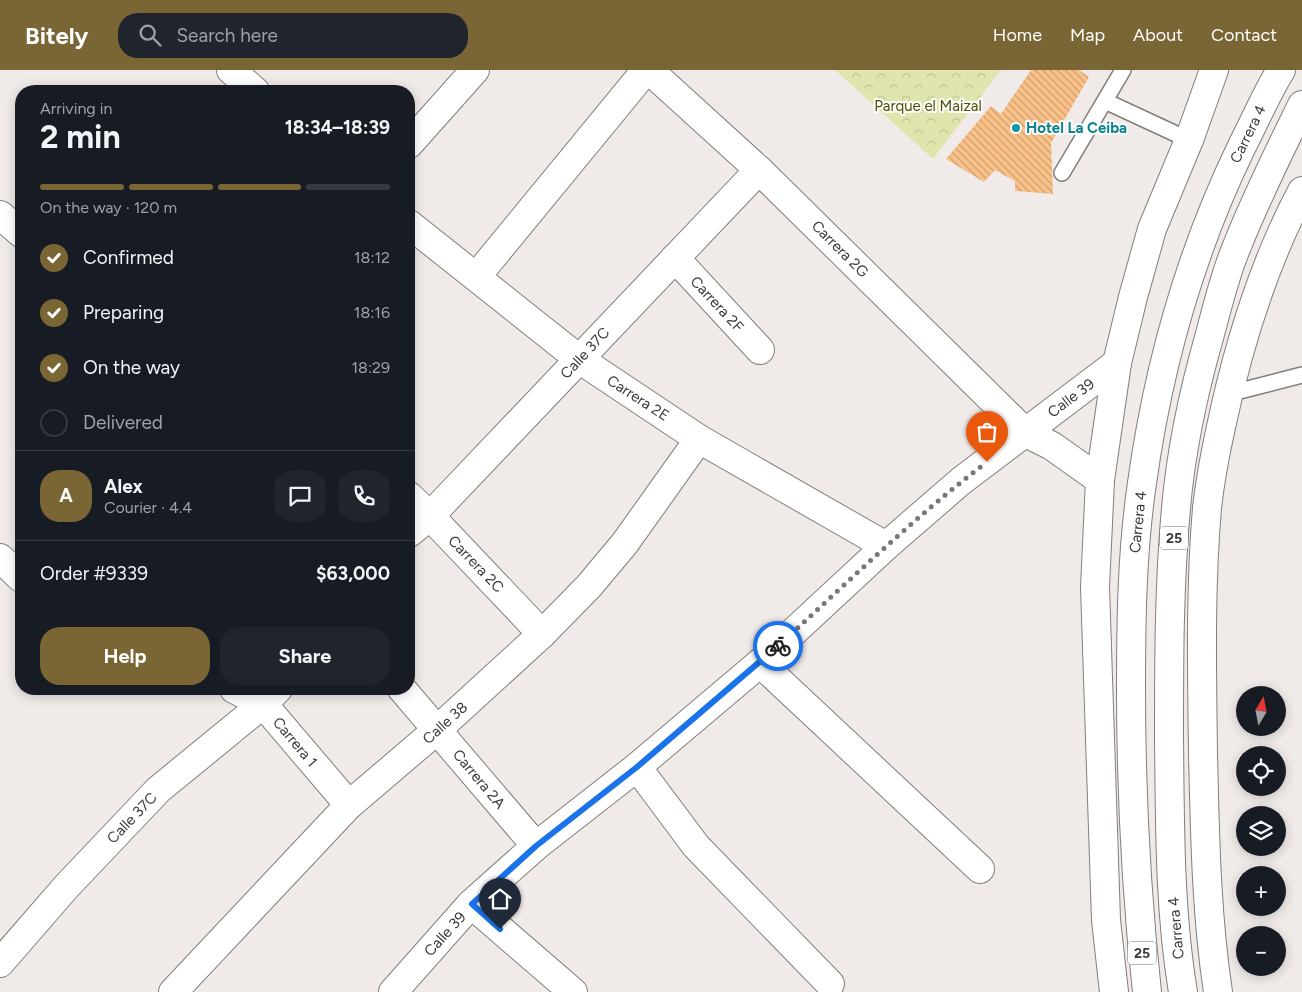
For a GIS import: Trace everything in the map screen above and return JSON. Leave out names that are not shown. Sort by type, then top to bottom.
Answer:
[{"type":"main road","points":[[231,70],[248,85]]},
{"type":"main road","points":[[415,137],[475,70]]},
{"type":"main road","points":[[476,277],[647,70]]},
{"type":"main road","name":"Carrera 2G","points":[[647,70],[759,170],[1026,433]]},
{"type":"main road","points":[[1114,992],[1106,920],[1096,606],[1100,480],[1117,363],[1152,229],[1189,140],[1214,70]]},
{"type":"main road","name":"Carrera 4","points":[[1147,992],[1138,904],[1131,730],[1131,627],[1134,553],[1142,483],[1155,408],[1170,344],[1208,225],[1227,178],[1280,72]]},
{"type":"main road","name":"Carrera 4","points":[[1183,992],[1173,906],[1170,815],[1170,636],[1176,506],[1186,436],[1201,365],[1218,302],[1236,248],[1302,105]]},
{"type":"main road","name":"Calle 37C","points":[[415,529],[430,516],[759,170]]},
{"type":"main road","points":[[1218,992],[1208,898],[1202,672],[1202,614],[1208,506],[1216,448],[1228,394],[1252,307],[1272,256],[1301,195]]},
{"type":"main road","points":[[0,216],[15,228]]},
{"type":"main road","name":"Carrera 2E","points":[[415,229],[579,359],[699,439],[886,546]]},
{"type":"main road","name":"Carrera 2F","points":[[675,258],[760,350]]},
{"type":"main road","name":"Calle 39","points":[[393,992],[472,904],[536,846],[637,767],[760,663],[886,546],[961,481],[1117,363]]},
{"type":"main road","points":[[1026,433],[1052,446],[1100,480]]},
{"type":"main road","name":"Calle 38","points":[[173,992],[349,805],[437,730],[542,634],[589,586],[625,543],[699,439]]},
{"type":"main road","name":"Carrera 2C","points":[[415,502],[542,634]]},
{"type":"main road","points":[[0,558],[15,572]]},
{"type":"main road","points":[[760,663],[980,868]]},
{"type":"main road","name":"Carrera 2A","points":[[407,695],[536,846]]},
{"type":"main road","name":"Calle 37C","points":[[0,963],[66,886],[158,790],[270,696]]},
{"type":"main road","name":"Carrera 1","points":[[270,696],[349,805]]},
{"type":"main road","points":[[637,767],[696,846],[830,984]]},
{"type":"main road","points":[[472,904],[573,992]]},
{"type":"lane","points":[[1062,173],[1123,70]]},
{"type":"lane","points":[[1105,101],[1189,140]]},
{"type":"lane","points":[[1228,394],[1302,375]]},
{"type":"green space","name":"Parque el Maizal","points":[[835,70],[1001,70],[933,159]]},
{"type":"building","name":"Hotel La Ceiba","points":[[1031,70],[1079,70],[1089,77],[1051,143],[1053,194],[1015,191],[1015,181],[995,170],[984,182],[946,159],[991,106],[1001,114]]},
{"type":"way so far","points":[[778,646],[886,546],[961,481],[987,462]]},
{"type":"place","name":"Hotel La Ceiba","points":[[1016,128]]},
{"type":"route","points":[[500,929],[472,904],[536,846],[637,767],[778,646]]}]
